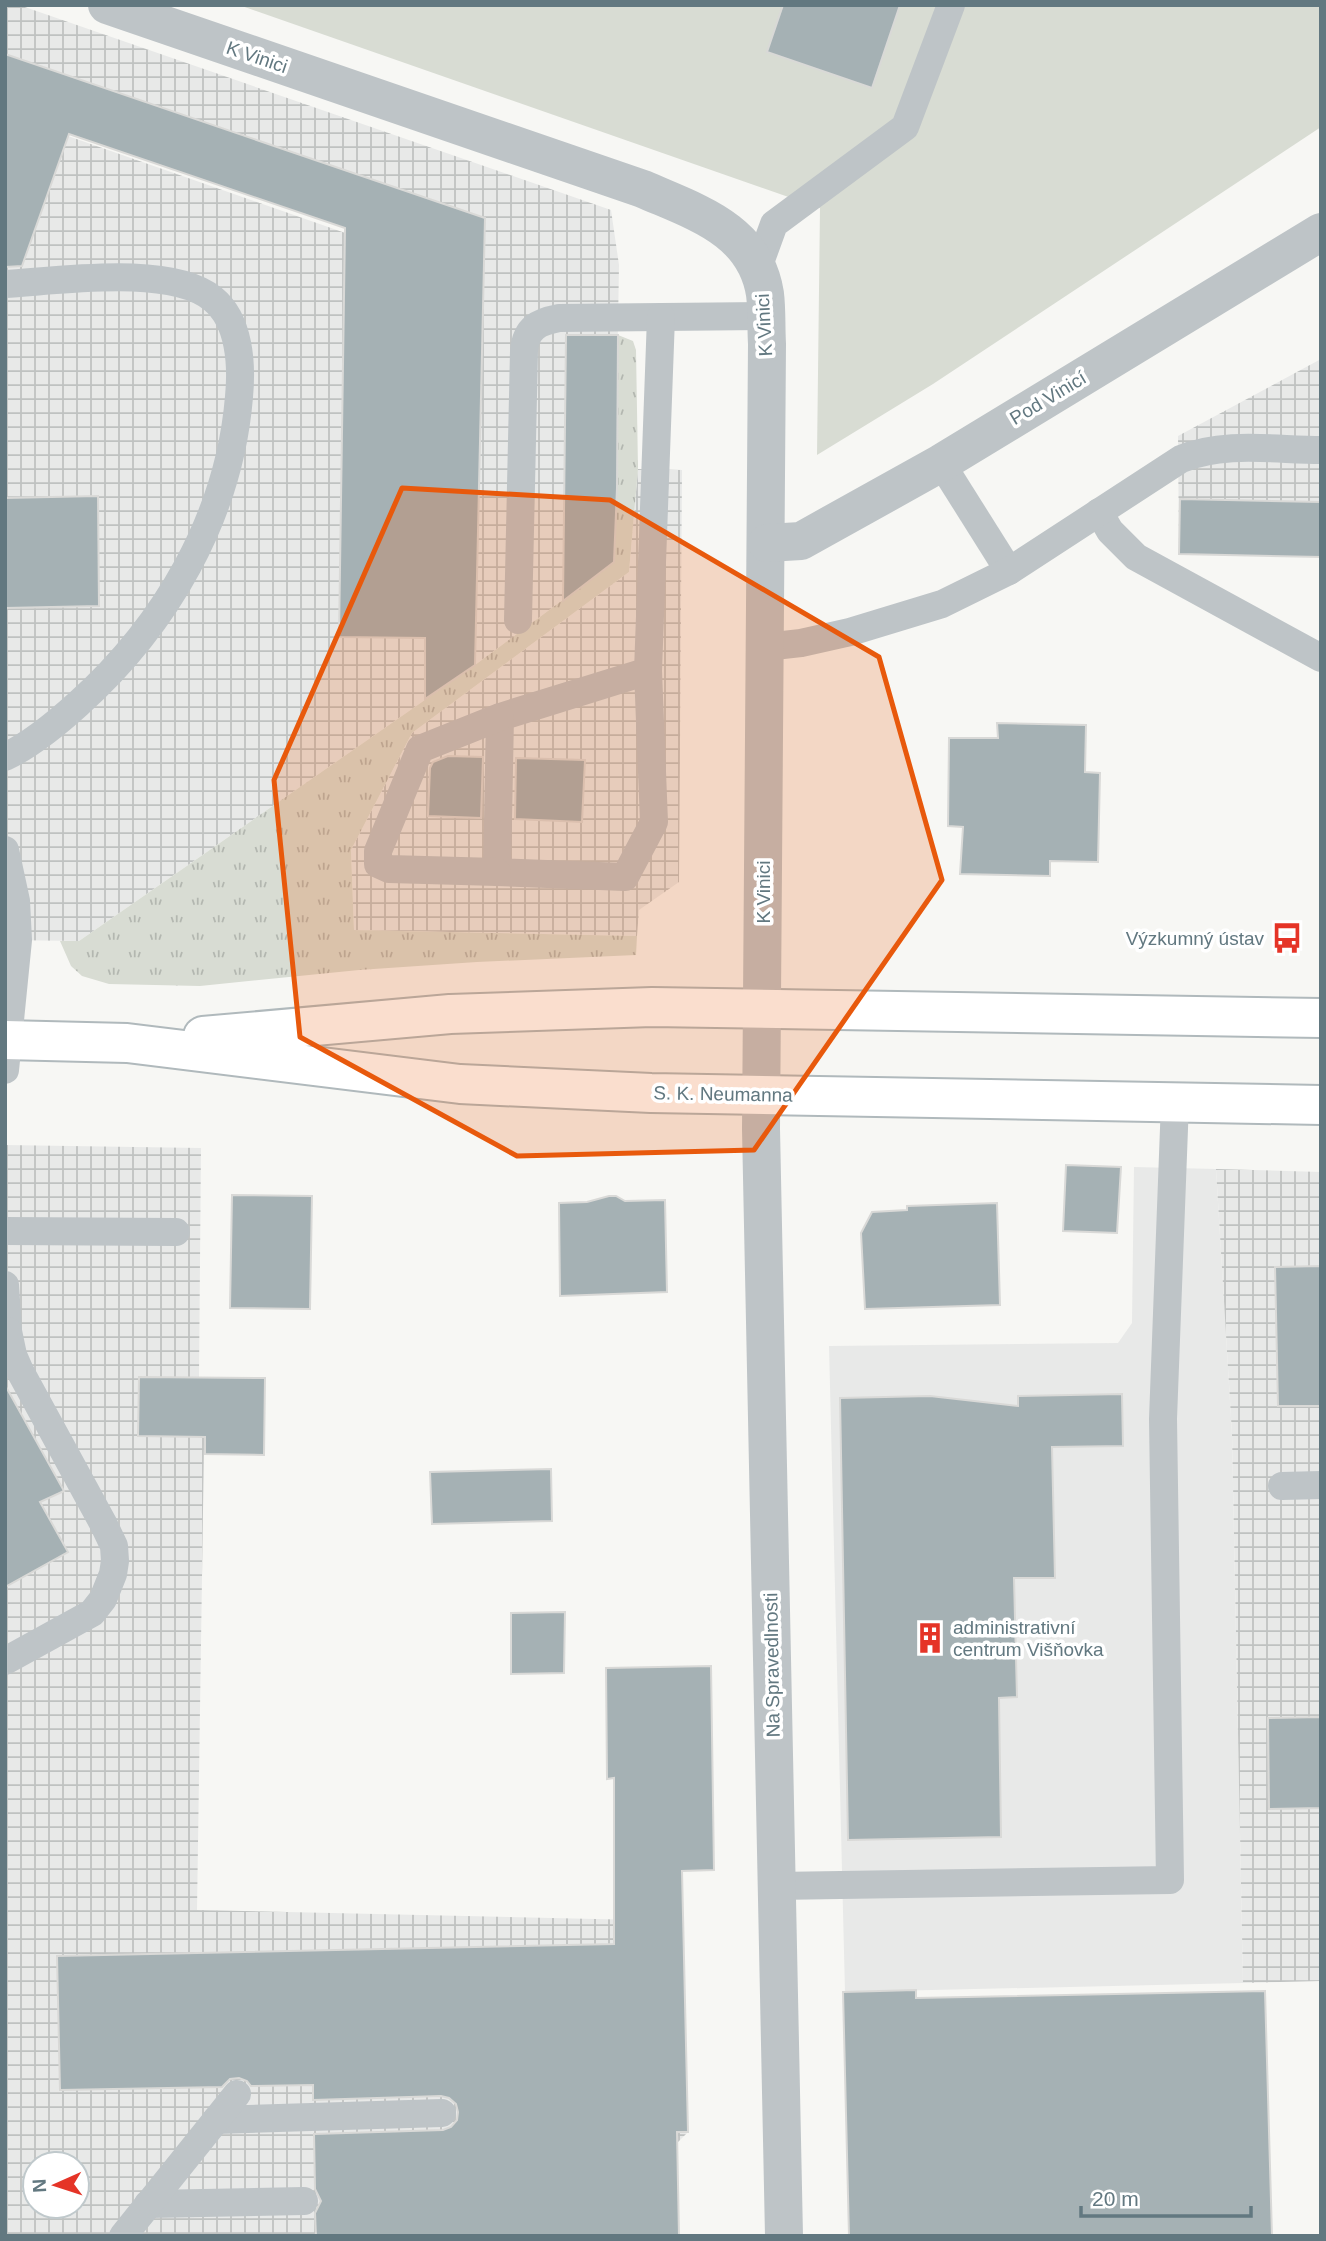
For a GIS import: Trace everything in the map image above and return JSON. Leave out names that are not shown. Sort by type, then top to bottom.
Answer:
[{"type":"street","name":"K Vinici","points":[[107,5],[643,189],[698,213],[726,229],[741,242],[758,268],[765,293],[766,316],[767,543],[761,1094]]},
{"type":"street","name":"Pod Vinicí","points":[[767,543],[801,541],[941,463],[1321,232]]},
{"type":"street","name":"S. K. Neumanna","points":[[6,1050],[127,1043],[450,1014],[653,1007],[1321,1018]]},
{"type":"street","name":"S. K. Neumanna","points":[[127,1043],[485,1086],[651,1093],[1321,1105]]},
{"type":"street","name":"Na Spravedlnosti","points":[[761,1094],[784,2236]]},
{"type":"lane","points":[[758,268],[774,224],[905,127],[951,5]]},
{"type":"lane","points":[[5,284],[159,279],[183,283],[200,290],[214,300],[229,320],[240,359],[241,384],[229,457],[207,527],[186,570],[159,614],[130,652],[97,687],[51,727],[23,748],[5,757]]},
{"type":"lane","points":[[518,620],[524,351],[533,326],[559,318],[766,316]]},
{"type":"lane","points":[[648,671],[500,717],[420,749],[378,851],[378,863],[389,869],[625,877],[654,822],[648,671],[661,317]]},
{"type":"lane","points":[[765,647],[801,643],[850,632],[933,607],[1009,571],[1181,459],[1205,450],[1321,450]]},
{"type":"lane","points":[[941,463],[1009,571]]},
{"type":"lane","points":[[1099,512],[1110,531],[1136,557],[1321,658]]},
{"type":"lane","points":[[496,872],[500,717]]},
{"type":"lane","points":[[5,850],[16,901],[18,940],[6,1050]]},
{"type":"lane","points":[[776,1886],[1170,1880],[1163,1419],[1175,1102]]},
{"type":"lane","points":[[5,1231],[176,1232]]},
{"type":"lane","points":[[5,1284],[6,1331],[13,1355],[104,1525],[114,1546],[115,1561],[109,1587],[92,1613],[5,1661]]},
{"type":"lane","points":[[1282,1486],[1321,1485]]},
{"type":"lane","points":[[123,2236],[237,2094]]},
{"type":"lane","points":[[216,2120],[442,2113]]},
{"type":"lane","points":[[148,2204],[304,2201]]},
{"type":"highlighted area","points":[[402,488],[610,500],[879,657],[942,880],[754,1150],[517,1156],[300,1037],[274,780]]},
{"type":"shaded area","points":[[5,5],[19,5],[611,210],[619,265],[614,562],[475,665],[79,941],[5,940],[5,114],[351,235],[344,292],[339,636],[429,256],[5,111]]},
{"type":"shaded area","points":[[1321,359],[1321,557],[1179,554],[1178,436]]},
{"type":"shaded area","points":[[638,469],[682,470],[679,882],[639,910],[637,936],[354,930],[351,850],[412,733],[629,572]]},
{"type":"shaded area","points":[[5,1145],[201,1148],[199,1377],[205,1378],[197,1910],[683,1921],[688,2132],[677,2143],[679,2236],[5,2236]]},
{"type":"shaded area","points":[[1134,1167],[1216,1169],[1232,1434],[1243,1983],[845,1992],[829,1346],[1118,1343],[1132,1323]]},
{"type":"shaded area","points":[[1216,1169],[1321,1172],[1321,1981],[1243,1983],[1232,1434]]},
{"type":"green space","points":[[239,5],[1321,5],[1321,127],[933,384],[817,455],[820,208]]},
{"type":"green space","points":[[618,335],[633,341],[636,350],[638,469],[629,572],[412,733],[351,850],[354,930],[637,936],[636,955],[359,970],[200,986],[109,984],[82,976],[71,966],[60,941],[79,941],[475,665],[614,562]]},
{"type":"building","points":[[783,5],[900,5],[872,88],[767,52]]},
{"type":"building","points":[[5,54],[485,218],[475,665],[425,699],[425,638],[339,637],[345,228],[69,134],[22,266],[5,267]]},
{"type":"building","points":[[566,335],[618,335],[617,488],[614,562],[563,601]]},
{"type":"building","points":[[98,496],[99,606],[5,608],[5,498]]},
{"type":"building","points":[[1180,499],[1321,502],[1321,557],[1179,554]]},
{"type":"building","points":[[997,723],[1086,725],[1085,772],[1100,773],[1098,862],[1050,861],[1050,876],[960,874],[963,827],[948,826],[949,738],[998,738]]},
{"type":"building","points":[[448,756],[483,757],[481,818],[428,816],[430,768],[433,762]]},
{"type":"building","points":[[516,758],[585,760],[582,822],[515,819]]},
{"type":"building","points":[[1066,1165],[1121,1167],[1117,1233],[1063,1231]]},
{"type":"building","points":[[232,1195],[312,1196],[310,1309],[230,1308]]},
{"type":"building","points":[[609,1196],[625,1201],[665,1200],[667,1292],[560,1296],[559,1203],[587,1202]]},
{"type":"building","points":[[997,1203],[1000,1305],[865,1309],[861,1233],[872,1212],[907,1210],[907,1206]]},
{"type":"building","points":[[1321,1266],[1321,1406],[1278,1406],[1275,1267]]},
{"type":"building","points":[[139,1377],[265,1378],[264,1455],[205,1454],[205,1437],[138,1436]]},
{"type":"building","points":[[5,1385],[64,1491],[40,1502],[68,1552],[5,1587]]},
{"type":"building","name":"administrativní centrum Višňovka","points":[[1122,1394],[1123,1446],[1052,1447],[1055,1578],[1014,1578],[1017,1697],[999,1698],[1001,1837],[848,1840],[840,1398],[930,1396],[1018,1406],[1018,1396]]},
{"type":"building","points":[[551,1469],[552,1521],[432,1524],[430,1472]]},
{"type":"building","points":[[565,1612],[564,1673],[511,1674],[511,1613]]},
{"type":"building","points":[[711,1666],[714,1870],[682,1871],[688,2132],[677,2132],[679,2236],[316,2236],[315,2213],[321,2201],[315,2189],[314,2134],[443,2130],[451,2127],[457,2120],[456,2104],[441,2096],[313,2100],[313,2085],[251,2086],[239,2078],[230,2079],[222,2087],[60,2090],[57,1956],[614,1944],[614,1778],[607,1779],[606,1668]]},
{"type":"building","points":[[1321,1717],[1321,1808],[1269,1809],[1268,1718]]},
{"type":"building","points":[[916,1990],[916,1998],[1265,1991],[1272,2236],[849,2236],[843,1992]]},
{"type":"place","name":"Výzkumný ústav","points":[[1287,938]]},
{"type":"place","name":"administrativní centrum Višňovka","points":[[930,1638]]}]
